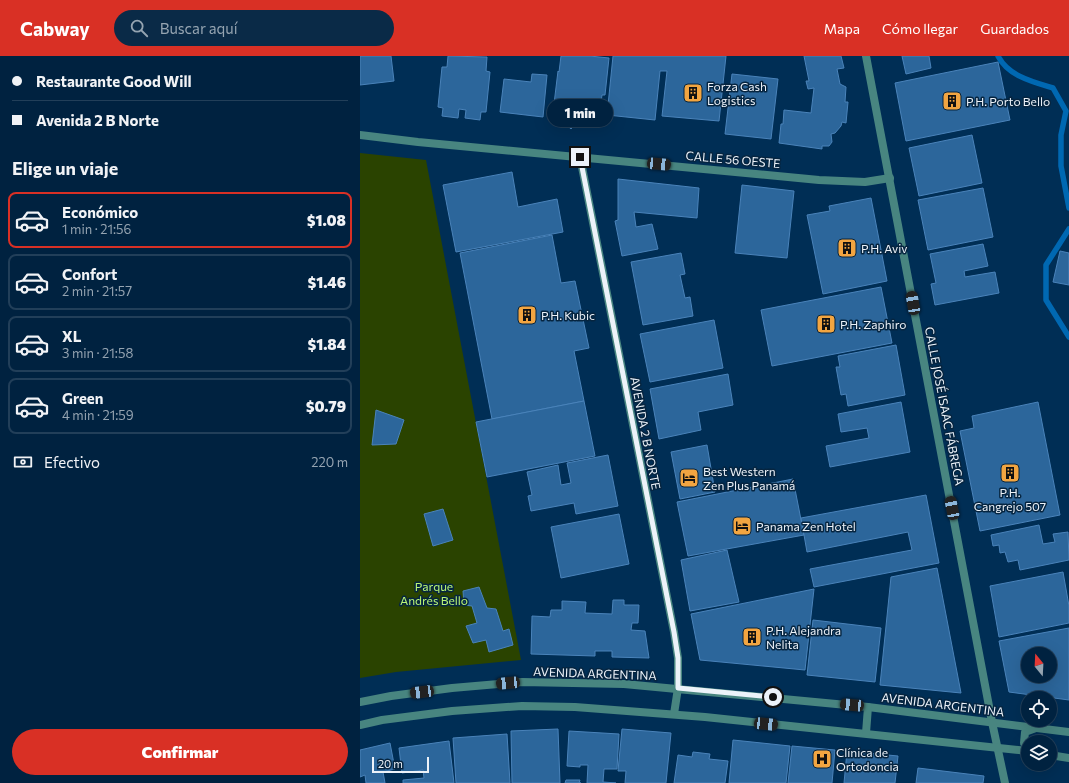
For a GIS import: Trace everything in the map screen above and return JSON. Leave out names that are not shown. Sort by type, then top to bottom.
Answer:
[{"type":"street","name":"CALLE JOSÉ ISAAC FÁBREGA","points":[[866,56],[992,722],[1005,783]]},
{"type":"street","name":"CALLE 56 OESTE","points":[[360,135],[418,142],[819,180],[865,182],[890,178]]},
{"type":"street","name":"AVENIDA 2 B NORTE","points":[[580,157],[674,632],[678,658],[678,688],[674,714]]},
{"type":"street","name":"AVENIDA ARGENTINA","points":[[360,702],[391,696],[452,688],[522,682],[624,684],[868,707],[1021,725]]},
{"type":"street","points":[[360,725],[382,720],[452,711],[522,706],[575,707],[674,714],[1021,750]]},
{"type":"street","points":[[866,733],[868,707]]},
{"type":"street","name":"AVENIDA ARGENTINA","points":[[1037,727],[1069,732]]},
{"type":"street","points":[[1025,735],[1025,732],[1037,727]]},
{"type":"street","points":[[1057,756],[1069,758]]},
{"type":"green space","name":"Parque Andrés Bello","points":[[360,153],[426,160],[521,660],[396,672],[360,678]]},
{"type":"building","points":[[360,56],[391,56],[394,81],[360,85]]},
{"type":"building","points":[[448,56],[487,57],[486,71],[490,72],[486,112],[481,112],[480,120],[465,118],[466,110],[459,109],[458,118],[442,116],[443,108],[438,107],[442,67],[447,67]]},
{"type":"building","points":[[561,56],[590,56],[609,58],[605,95],[602,95],[600,110],[590,109],[571,129],[557,116],[559,113],[553,112]]},
{"type":"building","name":"Forza Cash Logistics","points":[[613,56],[726,56],[719,121],[662,116],[667,71],[660,71],[655,120],[607,115]]},
{"type":"building","points":[[804,56],[841,56],[844,68],[837,69],[840,84],[846,87],[845,102],[848,102],[846,123],[842,122],[841,126],[835,133],[831,134],[832,142],[829,146],[822,146],[822,149],[779,143],[784,110],[811,113],[814,88],[808,89],[806,81],[809,81]]},
{"type":"building","points":[[902,56],[929,56],[931,68],[906,74]]},
{"type":"building","name":"P.H. Porto Bello","points":[[998,62],[1010,120],[906,141],[895,83]]},
{"type":"building","points":[[532,74],[547,75],[543,117],[500,112],[504,79],[531,82]]},
{"type":"building","points":[[732,74],[778,79],[771,139],[725,134]]},
{"type":"building","points":[[972,135],[982,183],[919,196],[909,148]]},
{"type":"building","points":[[512,172],[518,207],[557,199],[563,232],[456,252],[443,185]]},
{"type":"building","points":[[618,179],[699,188],[697,218],[634,212],[636,227],[652,224],[658,249],[622,256],[615,221],[618,220]]},
{"type":"building","points":[[742,185],[794,191],[787,258],[735,253]]},
{"type":"building","points":[[983,188],[993,237],[928,250],[918,200]]},
{"type":"building","name":"P.H. Aviv","points":[[871,198],[887,281],[823,294],[807,215],[830,211],[829,206]]},
{"type":"building","name":"P.H. Kubic","points":[[552,235],[561,283],[575,281],[589,348],[574,351],[584,401],[492,419],[460,253]]},
{"type":"building","points":[[983,244],[988,266],[964,271],[965,277],[995,272],[999,293],[935,305],[931,284],[936,283],[930,254]]},
{"type":"building","points":[[1060,251],[1069,253],[1069,285],[1053,282]]},
{"type":"building","points":[[681,253],[685,274],[680,275],[685,298],[690,297],[693,316],[643,325],[631,262]]},
{"type":"building","name":"P.H. Zaphiro","points":[[881,287],[892,343],[772,366],[761,310]]},
{"type":"building","points":[[714,320],[723,368],[650,382],[640,334]]},
{"type":"building","points":[[896,345],[905,395],[848,406],[846,394],[841,395],[836,367],[840,367],[838,356]]},
{"type":"building","points":[[728,374],[733,405],[698,412],[701,430],[659,439],[650,389]]},
{"type":"building","points":[[584,401],[595,456],[487,477],[476,422]]},
{"type":"building","points":[[901,402],[910,452],[830,467],[826,446],[869,438],[867,428],[841,432],[838,414]]},
{"type":"building","name":"P.H. Cangrejo 507","points":[[1038,402],[1060,515],[980,531],[960,431],[974,428],[972,416]]},
{"type":"building","points":[[376,410],[404,420],[396,444],[372,445]]},
{"type":"building","points":[[707,445],[715,492],[680,499],[671,452]]},
{"type":"building","points":[[608,455],[618,506],[576,514],[574,503],[531,511],[528,496],[532,495],[527,472],[558,465],[561,485],[571,483],[567,463]]},
{"type":"building","name":"Panama Zen Hotel","points":[[793,479],[804,535],[688,556],[677,502]]},
{"type":"building","points":[[926,495],[939,563],[814,587],[810,569],[912,550],[908,532],[807,552],[801,518]]},
{"type":"building","points":[[443,509],[453,540],[433,546],[424,514]]},
{"type":"building","points":[[619,514],[629,564],[561,578],[551,527]]},
{"type":"building","points":[[1039,525],[1043,544],[1055,542],[1053,534],[1068,532],[1069,560],[1020,570],[1018,560],[1008,562],[1005,552],[1000,553],[999,545],[993,546],[991,535]]},
{"type":"building","points":[[727,550],[739,602],[690,611],[681,560]]},
{"type":"building","points":[[937,568],[961,693],[880,685],[891,577]]},
{"type":"building","points":[[1063,572],[1069,606],[1069,623],[999,637],[990,586]]},
{"type":"building","points":[[479,587],[487,608],[496,609],[503,631],[509,629],[513,645],[489,652],[486,640],[473,643],[466,626],[477,623],[472,606],[464,605],[463,591]]},
{"type":"building","name":"P.H. Alejandra Nelita","points":[[814,589],[805,670],[700,660],[691,614]]},
{"type":"building","points":[[613,600],[624,600],[624,605],[639,605],[638,623],[632,623],[631,630],[645,631],[649,658],[612,657],[612,651],[595,651],[595,656],[531,654],[532,616],[550,617],[551,610],[562,610],[562,601],[586,602],[585,613],[612,614]]},
{"type":"building","points":[[813,620],[881,628],[875,682],[807,675]]},
{"type":"building","points":[[1069,628],[1069,700],[1057,698],[1057,691],[1021,691],[1021,694],[1009,692],[999,641]]},
{"type":"building","points":[[558,729],[560,783],[512,783],[511,731]]},
{"type":"building","points":[[622,729],[671,733],[666,783],[625,783],[626,771],[618,771]]},
{"type":"building","points":[[569,731],[619,734],[617,769],[604,769],[603,782],[616,783],[587,783],[588,765],[580,765],[580,767],[567,766]]},
{"type":"building","points":[[507,734],[510,783],[456,783],[453,738]]},
{"type":"building","points":[[733,740],[790,746],[786,783],[729,783]]},
{"type":"building","points":[[449,741],[454,783],[403,783],[403,780],[424,778],[423,770],[402,773],[399,748]]},
{"type":"building","points":[[390,743],[395,769],[383,772],[385,783],[366,783],[365,775],[360,777],[360,750]]},
{"type":"building","points":[[792,746],[835,750],[832,783],[788,783]]},
{"type":"building","points":[[847,751],[898,756],[895,783],[844,783]]},
{"type":"building","points":[[693,752],[710,754],[709,759],[728,761],[725,783],[674,783],[678,755],[692,757]]},
{"type":"building","points":[[918,768],[984,776],[983,783],[916,783]]},
{"type":"building","points":[[566,780],[580,780],[579,783],[565,783]]},
{"type":"waterway","points":[[998,56],[1008,69],[1029,81],[1053,88],[1066,111],[1061,135],[1061,166],[1069,208]]},
{"type":"waterway","points":[[1069,229],[1046,265],[1046,300],[1069,337]]},
{"type":"place","name":"Forza Cash Logistics","points":[[693,93]]},
{"type":"place","name":"P.H. Porto Bello","points":[[952,101]]},
{"type":"place","name":"P.H. Aviv","points":[[847,248]]},
{"type":"place","name":"P.H. Kubic","points":[[527,315]]},
{"type":"place","name":"P.H. Zaphiro","points":[[826,324]]},
{"type":"place","name":"P.H. Cangrejo 507","points":[[1010,473]]},
{"type":"place","name":"Best Western Zen Plus Panamá","points":[[689,478]]},
{"type":"place","name":"Panama Zen Hotel","points":[[742,526]]},
{"type":"place","name":"P.H. Alejandra Nelita","points":[[752,637]]},
{"type":"place","name":"Clínica de Ortodoncia","points":[[822,759]]},
{"type":"route","points":[[580,157],[674,632],[678,658],[678,688],[773,697]]}]
